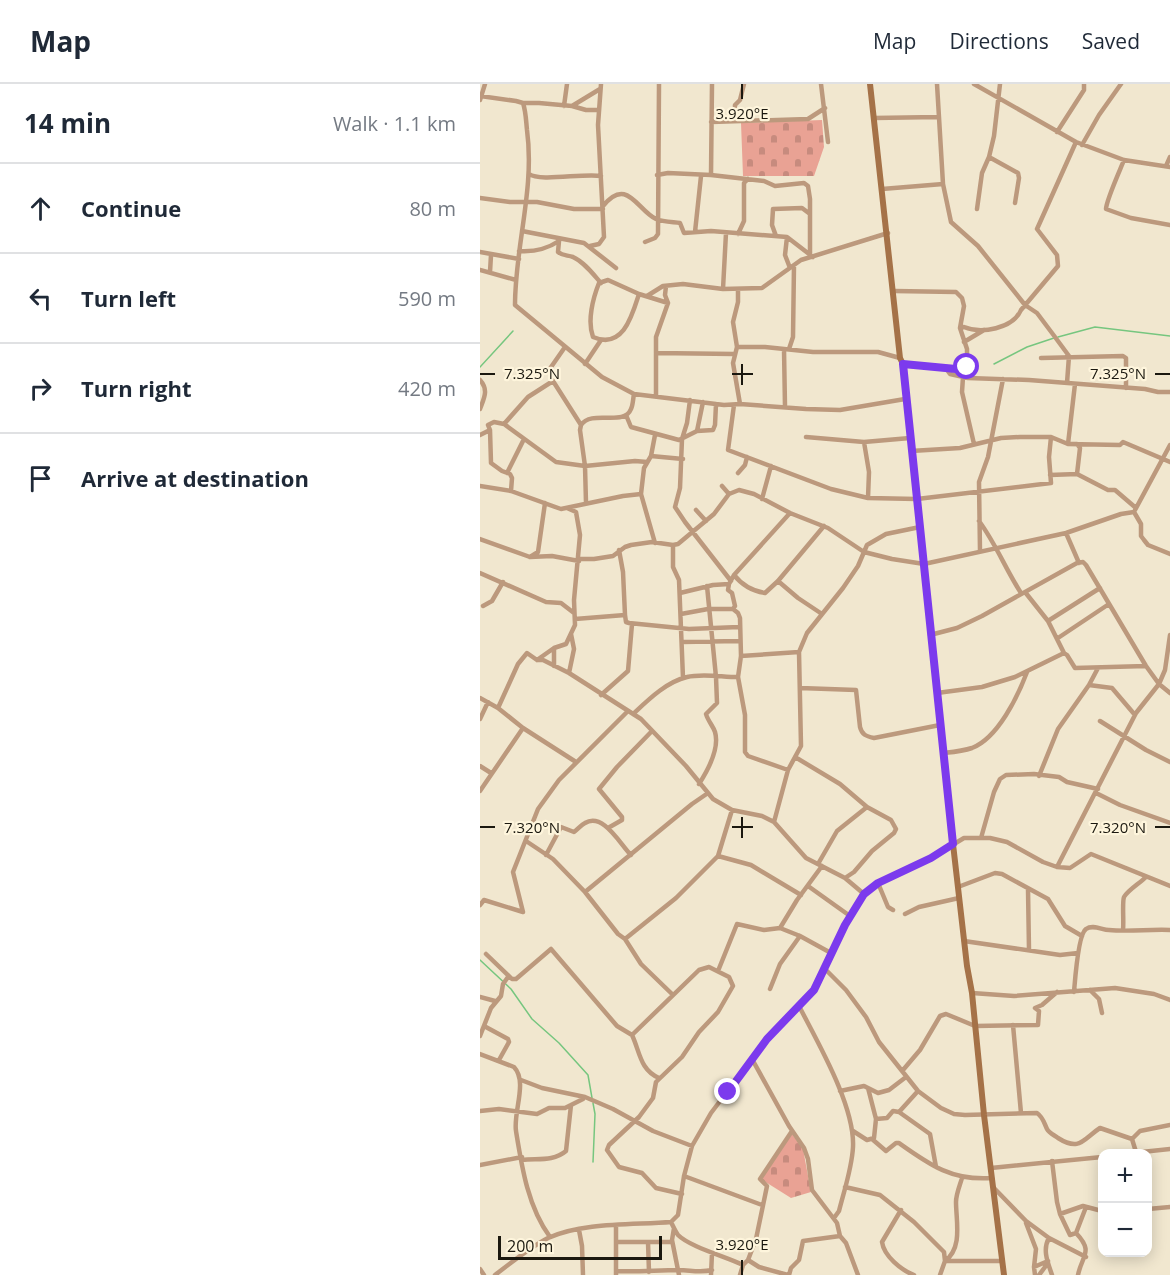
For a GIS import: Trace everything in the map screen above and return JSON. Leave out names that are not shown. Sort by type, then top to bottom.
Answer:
[{"type":"main road","points":[[870,84],[959,898],[1004,1275]]},
{"type":"street","points":[[485,84],[481,98],[599,110]]},
{"type":"street","points":[[564,106],[567,84]]},
{"type":"street","points":[[645,242],[658,234],[660,84]]},
{"type":"street","points":[[711,175],[712,84]]},
{"type":"street","points":[[734,121],[735,105],[740,100],[744,84]]},
{"type":"street","points":[[821,84],[828,142]]},
{"type":"street","points":[[937,84],[943,184],[951,222],[978,246],[1025,304],[1037,313],[1069,356],[1067,383]]},
{"type":"street","points":[[974,84],[1082,145],[1124,160],[1168,167],[1170,157]]},
{"type":"street","points":[[977,209],[982,173],[989,157],[997,120],[1000,84]]},
{"type":"street","points":[[1057,132],[1084,90],[1084,84]]},
{"type":"street","points":[[1082,145],[1099,115],[1121,84]]},
{"type":"street","points":[[572,106],[601,86]]},
{"type":"street","points":[[590,246],[603,241],[598,125],[601,86]]},
{"type":"street","points":[[523,103],[529,141],[529,174],[515,305],[585,364],[602,377],[634,394],[716,404],[840,410],[905,399]]},
{"type":"street","points":[[711,122],[808,118],[825,108]]},
{"type":"street","points":[[874,118],[938,117]]},
{"type":"street","points":[[960,328],[963,326],[975,330],[1001,327],[1018,316],[1025,304],[1058,266],[1057,255],[1038,229],[1076,142]]},
{"type":"street","points":[[989,157],[1018,173],[1015,203]]},
{"type":"street","points":[[1124,160],[1105,204],[1106,208],[1131,218],[1170,225]]},
{"type":"street","points":[[657,175],[668,173],[711,175],[764,181],[776,186],[804,183],[808,186],[810,199],[811,256]]},
{"type":"street","points":[[529,174],[538,177],[590,174],[601,177]]},
{"type":"street","points":[[695,232],[701,176]]},
{"type":"street","points":[[738,234],[744,221],[744,183],[748,179]]},
{"type":"street","points":[[882,189],[943,184]]},
{"type":"street","points":[[603,208],[610,197],[626,195],[657,219],[680,223],[684,233],[788,237],[811,256]]},
{"type":"street","points":[[480,198],[537,202],[574,209],[603,208]]},
{"type":"street","points":[[776,236],[772,225],[773,209],[802,208],[810,214]]},
{"type":"street","points":[[522,231],[584,243],[616,268]]},
{"type":"street","points":[[723,289],[726,233]]},
{"type":"street","points":[[647,296],[666,286],[683,284],[723,289],[762,288],[811,256],[888,233]]},
{"type":"street","points":[[785,407],[786,349],[793,337],[792,267],[785,255],[788,237]]},
{"type":"street","points":[[519,251],[534,252],[553,245],[560,239]]},
{"type":"street","points":[[560,239],[558,252],[572,257],[587,267],[601,283]]},
{"type":"street","points":[[480,252],[519,259]]},
{"type":"street","points":[[490,272],[491,255]]},
{"type":"street","points":[[480,270],[516,280]]},
{"type":"street","points":[[639,294],[626,327],[617,337],[613,340],[601,340],[594,337],[591,329],[594,295],[601,283],[608,280],[639,294],[668,303]]},
{"type":"street","points":[[656,396],[656,337],[668,303],[666,286]]},
{"type":"street","points":[[738,289],[738,302],[733,322],[737,347],[733,363],[737,404],[728,450],[831,489],[868,498],[917,499],[1051,483],[1051,437]]},
{"type":"street","points":[[737,347],[813,352],[878,352],[902,361],[964,370],[967,367],[960,328],[964,306],[962,298],[956,291],[894,291]]},
{"type":"street","points":[[964,342],[987,329]]},
{"type":"street","points":[[585,364],[601,340]]},
{"type":"street","points":[[565,347],[549,370],[553,381],[581,425]]},
{"type":"street","points":[[656,353],[734,354]]},
{"type":"street","points":[[1041,358],[1123,356],[1126,358],[1126,388]]},
{"type":"street","points":[[945,367],[950,374],[968,378],[1067,383],[1145,389],[1158,393],[1170,392]]},
{"type":"street","points":[[963,376],[962,392],[974,444]]},
{"type":"street","points":[[980,551],[979,482],[988,457],[1003,379]]},
{"type":"street","points":[[480,380],[484,384],[486,394],[480,409]]},
{"type":"street","points":[[504,424],[528,397],[553,381]]},
{"type":"street","points":[[1068,444],[1075,384]]},
{"type":"street","points":[[586,502],[581,425],[585,420],[591,418],[626,415],[631,411],[634,394]]},
{"type":"street","points":[[690,400],[682,439],[683,459],[680,488],[675,507],[730,582]]},
{"type":"street","points":[[697,431],[703,402]]},
{"type":"street","points":[[626,415],[631,427],[679,440],[697,431],[713,430],[716,404]]},
{"type":"street","points":[[480,435],[495,422],[504,424],[556,462],[585,466],[635,460],[647,462]]},
{"type":"street","points":[[480,425],[489,427]]},
{"type":"street","points":[[489,427],[491,463],[512,478],[511,491]]},
{"type":"street","points":[[655,435],[651,456],[644,468],[641,494],[655,543]]},
{"type":"street","points":[[806,437],[864,442],[910,438]]},
{"type":"street","points":[[911,451],[960,448],[1001,438],[1051,437],[1068,444],[1120,445],[1123,442],[1170,462]]},
{"type":"street","points":[[507,473],[524,439]]},
{"type":"street","points":[[864,442],[869,471],[868,498]]},
{"type":"street","points":[[1068,444],[1077,444],[1080,448],[1077,474]]},
{"type":"street","points":[[480,539],[530,556],[579,560],[613,556],[619,550],[631,545],[655,543],[673,546],[706,521],[734,490],[744,490],[790,513],[824,526],[864,552],[924,564],[1066,533],[1135,510],[1170,445]]},
{"type":"street","points":[[651,456],[683,459]]},
{"type":"street","points":[[738,473],[745,465],[747,457]]},
{"type":"street","points":[[762,499],[771,466]]},
{"type":"street","points":[[1050,475],[1077,474],[1108,490],[1116,490],[1135,510],[1141,524],[1141,536],[1148,545],[1170,554]]},
{"type":"street","points":[[480,486],[511,491],[555,508],[567,508],[586,502],[641,494]]},
{"type":"street","points":[[722,486],[729,494]]},
{"type":"street","points":[[530,556],[538,552],[545,503]]},
{"type":"street","points":[[537,660],[554,648],[566,644],[575,625],[574,600],[580,535],[576,512],[567,508]]},
{"type":"street","points":[[696,510],[706,521]]},
{"type":"street","points":[[788,770],[748,756],[745,752],[745,716],[738,677],[741,656],[738,613],[734,609],[732,593],[728,590],[734,575],[790,513]]},
{"type":"street","points":[[979,521],[997,548],[1007,572],[1048,621],[1064,653],[1077,669],[1146,666]]},
{"type":"street","points":[[734,575],[740,582],[756,592],[765,593],[824,526]]},
{"type":"street","points":[[774,822],[788,770],[801,746],[799,652],[807,633],[858,566],[867,545],[886,534],[920,527]]},
{"type":"street","points":[[1066,533],[1079,564]]},
{"type":"street","points":[[673,546],[673,567],[680,580],[683,678]]},
{"type":"street","points":[[619,550],[623,572],[626,622],[682,629],[739,627]]},
{"type":"street","points":[[930,635],[957,628],[1083,562],[1146,666],[1159,684],[1170,693]]},
{"type":"street","points":[[480,573],[546,602],[561,603],[575,616],[625,615]]},
{"type":"street","points":[[778,580],[798,598],[822,614]]},
{"type":"street","points":[[483,606],[496,596],[503,582]]},
{"type":"street","points":[[680,593],[730,582]]},
{"type":"street","points":[[699,784],[715,748],[714,732],[706,714],[717,703],[707,586]]},
{"type":"street","points":[[1048,621],[1100,588]]},
{"type":"street","points":[[1058,639],[1108,604]]},
{"type":"street","points":[[681,614],[708,609],[734,609]]},
{"type":"street","points":[[601,695],[628,671],[632,624]]},
{"type":"street","points":[[569,674],[574,649],[571,634]]},
{"type":"street","points":[[1057,867],[1135,715],[1159,684],[1165,670],[1170,635]]},
{"type":"street","points":[[682,642],[739,641]]},
{"type":"street","points":[[554,648],[554,666]]},
{"type":"street","points":[[741,656],[799,652]]},
{"type":"street","points":[[498,708],[518,664],[529,653],[537,660],[569,674],[641,719],[686,766],[713,799],[732,810],[762,816],[774,822],[806,858],[845,878],[864,894]]},
{"type":"street","points":[[937,693],[982,687],[1015,677],[1064,653]]},
{"type":"street","points":[[1039,776],[1058,729],[1098,668]]},
{"type":"street","points":[[944,753],[975,747],[991,734],[1018,694],[1027,672]]},
{"type":"street","points":[[633,714],[651,697],[675,681],[688,676],[738,677]]},
{"type":"street","points":[[1015,677],[1023,682]]},
{"type":"street","points":[[1089,685],[1112,688],[1135,715]]},
{"type":"street","points":[[800,688],[856,690],[861,732],[874,738],[940,725]]},
{"type":"street","points":[[480,698],[576,762]]},
{"type":"street","points":[[480,719],[488,702]]},
{"type":"street","points":[[480,905],[482,900],[523,912],[513,872],[538,809],[576,762],[627,712]]},
{"type":"street","points":[[1100,721],[1170,762]]},
{"type":"street","points":[[480,791],[523,728]]},
{"type":"street","points":[[608,828],[622,820],[622,817],[599,789],[616,767],[651,731]]},
{"type":"street","points":[[795,757],[840,784],[867,807],[891,820],[896,829],[854,872],[845,878]]},
{"type":"street","points":[[480,766],[491,773]]},
{"type":"street","points":[[981,838],[1000,779],[1006,775],[1034,774],[1059,777],[1067,782],[1097,791],[1120,805],[1170,823]]},
{"type":"street","points":[[585,892],[692,804],[708,794]]},
{"type":"street","points":[[780,928],[808,886],[837,831],[867,807]]},
{"type":"street","points":[[625,939],[676,898],[718,856],[732,810]]},
{"type":"street","points":[[546,855],[561,827],[574,832],[586,821],[597,820],[608,828],[631,855]]},
{"type":"street","points":[[679,1273],[672,1242],[672,1225],[678,1215],[684,1176],[692,1146],[711,1113],[767,1039],[814,990],[850,916],[864,894],[878,883],[931,858],[964,838],[1007,842],[1057,867],[1070,868],[1091,854],[1170,886]]},
{"type":"street","points":[[526,842],[553,859],[585,892],[618,934],[625,939],[641,964],[672,994]]},
{"type":"street","points":[[718,856],[751,865],[801,895]]},
{"type":"street","points":[[958,887],[995,873],[1018,882],[1048,899],[1065,926],[1082,936]]},
{"type":"street","points":[[1123,930],[1124,909],[1122,904],[1124,898],[1146,877]]},
{"type":"street","points":[[878,883],[888,907],[893,910]]},
{"type":"street","points":[[808,886],[850,916]]},
{"type":"street","points":[[1028,889],[1029,950]]},
{"type":"street","points":[[905,914],[919,907],[959,898]]},
{"type":"street","points":[[718,971],[738,924],[764,930],[780,928],[831,953]]},
{"type":"street","points":[[1074,992],[1078,953],[1086,928],[1170,930]]},
{"type":"street","points":[[770,989],[780,964],[800,936]]},
{"type":"street","points":[[964,942],[1060,955],[1078,953]]},
{"type":"street","points":[[486,954],[512,980],[551,949],[617,1026],[632,1035],[643,1067],[650,1074],[659,1078]]},
{"type":"street","points":[[632,1035],[699,969],[710,967],[732,982],[733,986],[728,997],[718,1012],[699,1032],[682,1057],[659,1078],[653,1098],[635,1122],[609,1145],[607,1150],[619,1167],[642,1173],[656,1188],[682,1194]]},
{"type":"street","points":[[824,968],[846,990],[866,1017],[879,1042],[903,1070],[906,1077],[918,1091],[941,1108],[954,1114],[1037,1113],[1041,1115],[1048,1131],[1067,1143],[1082,1143],[1100,1128],[1132,1139]]},
{"type":"street","points":[[480,1036],[491,1008],[501,996],[503,984],[508,977]]},
{"type":"street","points":[[972,993],[1014,996],[1115,988],[1154,994],[1170,1000]]},
{"type":"street","points":[[1087,989],[1100,999],[1102,1013]]},
{"type":"street","points":[[903,1070],[920,1050],[940,1016],[946,1014],[975,1026],[1038,1025],[1039,1011],[1035,1008],[1058,992]]},
{"type":"street","points":[[480,997],[495,1001]]},
{"type":"street","points":[[489,1000],[491,1008]]},
{"type":"street","points":[[799,1006],[840,1091],[853,1131],[853,1150],[845,1187],[839,1211],[834,1218]]},
{"type":"street","points":[[1013,1025],[1022,1113]]},
{"type":"street","points":[[484,1026],[508,1039],[509,1042],[499,1060]]},
{"type":"street","points":[[480,1054],[514,1067],[521,1080],[516,1111],[516,1129],[532,1205],[539,1222],[550,1237]]},
{"type":"street","points":[[752,1059],[804,1148],[808,1159],[812,1191],[834,1218],[858,1275]]},
{"type":"street","points":[[840,1091],[861,1086],[879,1092],[889,1090],[906,1077]]},
{"type":"street","points":[[521,1080],[542,1088],[585,1098],[692,1146]]},
{"type":"street","points":[[868,1088],[876,1119],[875,1136],[872,1139]]},
{"type":"street","points":[[899,1112],[918,1091]]},
{"type":"street","points":[[480,1111],[499,1108],[537,1114],[549,1108],[565,1108],[585,1098]]},
{"type":"street","points":[[480,1165],[522,1159],[554,1159],[566,1151],[571,1105]]},
{"type":"street","points":[[876,1119],[887,1118],[893,1111],[899,1112],[930,1134],[936,1167]]},
{"type":"street","points":[[1132,1139],[1140,1131],[1170,1125]]},
{"type":"street","points":[[740,1275],[756,1239],[767,1186],[760,1179],[792,1131]]},
{"type":"street","points":[[853,1131],[867,1140],[872,1139],[886,1151],[899,1143],[936,1167],[962,1178],[992,1178]]},
{"type":"street","points":[[1132,1139],[1135,1149]]},
{"type":"street","points":[[1152,1151],[1170,1149]]},
{"type":"street","points":[[991,1168],[1098,1157]]},
{"type":"street","points":[[1052,1161],[1060,1214],[1070,1235],[1076,1233]]},
{"type":"street","points":[[684,1176],[762,1205]]},
{"type":"street","points":[[945,1261],[954,1253],[958,1223],[956,1199],[962,1178]]},
{"type":"street","points":[[845,1187],[880,1195],[901,1210],[944,1252],[945,1261],[940,1275]]},
{"type":"street","points":[[993,1187],[1026,1221],[1049,1238],[1086,1257]]},
{"type":"street","points":[[1060,1214],[1086,1207],[1098,1209]]},
{"type":"street","points":[[1076,1233],[1086,1207]]},
{"type":"street","points":[[1152,1209],[1170,1207]]},
{"type":"street","points":[[901,1210],[882,1242],[882,1246],[901,1267],[914,1275]]},
{"type":"street","points":[[1026,1221],[1036,1249],[1034,1267],[1037,1275],[1048,1262]]},
{"type":"street","points":[[495,1275],[550,1237],[616,1225],[672,1225]]},
{"type":"street","points":[[616,1225],[616,1273],[712,1272],[712,1253]]},
{"type":"street","points":[[672,1225],[679,1235],[712,1253],[720,1254],[743,1265]]},
{"type":"street","points":[[579,1230],[583,1275]]},
{"type":"street","points":[[1076,1233],[1083,1241],[1087,1252],[1078,1275]]},
{"type":"street","points":[[748,1260],[759,1267],[788,1275],[799,1260],[803,1241],[840,1236]]},
{"type":"street","points":[[1049,1238],[1045,1251],[1052,1275]]},
{"type":"street","points":[[616,1242],[672,1242]]},
{"type":"street","points":[[648,1242],[649,1272]]},
{"type":"street","points":[[945,1261],[1002,1262]]},
{"type":"street","points":[[1034,1267],[1048,1262]]},
{"type":"street","points":[[480,1269],[484,1275]]},
{"type":"green space","points":[[822,120],[824,147],[814,176],[743,176],[741,123]]},
{"type":"green space","points":[[792,1134],[803,1149],[811,1192],[791,1198],[761,1179]]},
{"type":"waterway","points":[[1058,337],[1095,327],[1170,336]]},
{"type":"waterway","points":[[480,367],[513,331]]},
{"type":"waterway","points":[[994,364],[1027,347],[1054,338]]},
{"type":"waterway","points":[[480,960],[511,989],[532,1019],[559,1043],[588,1075],[592,1098]]},
{"type":"waterway","points":[[593,1103],[595,1114],[593,1162]]},
{"type":"route","points":[[728,1092],[767,1039],[814,990],[845,925],[864,894],[878,883],[931,858],[953,844],[903,364],[964,370],[967,367]]}]
